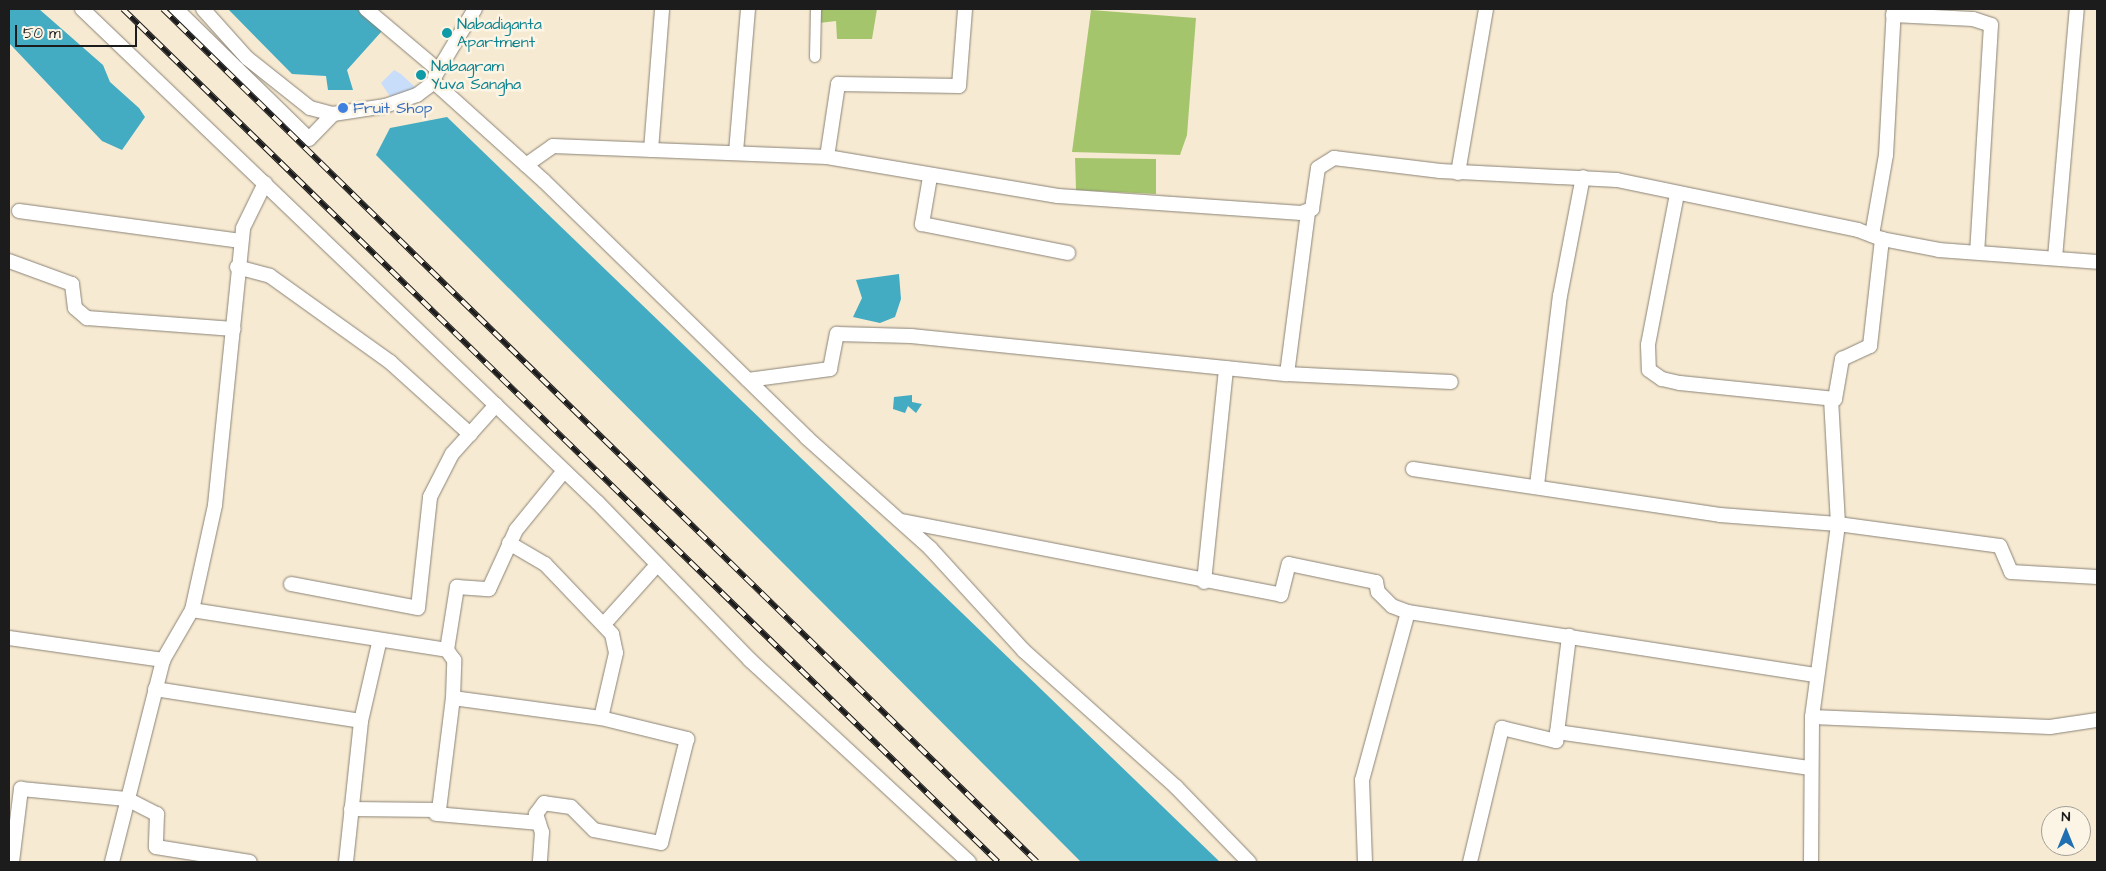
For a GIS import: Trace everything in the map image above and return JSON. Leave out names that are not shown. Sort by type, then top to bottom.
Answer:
[{"type":"street","points":[[82,9],[564,471],[750,660],[969,862]]},
{"type":"street","points":[[176,9],[309,139],[333,114]]},
{"type":"street","points":[[203,9],[247,58],[310,108],[333,114],[385,106],[417,95],[436,76],[475,9]]},
{"type":"street","points":[[366,9],[748,380],[901,521],[1024,651],[1176,787],[1249,862]]},
{"type":"street","points":[[651,150],[662,9]]},
{"type":"street","points":[[736,152],[748,9]]},
{"type":"street","points":[[815,57],[816,9]]},
{"type":"street","points":[[827,157],[838,84],[959,86],[966,9]]},
{"type":"street","points":[[1458,173],[1486,9]]},
{"type":"street","points":[[2055,258],[2077,9]]},
{"type":"street","points":[[1811,862],[1810,768],[1812,717],[1816,675],[1838,524],[1831,400],[1838,391],[1842,359],[1870,346],[1877,237],[1886,155],[1894,12],[1973,19],[1991,25],[1977,252]]},
{"type":"street","points":[[526,165],[553,146],[827,157],[930,177],[1058,196],[1308,213]]},
{"type":"street","points":[[1287,374],[1308,213],[1314,201],[1318,168],[1326,159],[1458,173],[1583,177],[1677,194],[1877,237],[1908,247],[2097,262]]},
{"type":"street","points":[[930,177],[922,224],[1068,253]]},
{"type":"street","points":[[1537,485],[1560,296],[1583,177]]},
{"type":"street","points":[[112,862],[163,660],[192,610],[214,504],[234,328],[236,267],[241,241],[265,183]]},
{"type":"street","points":[[1677,194],[1648,344],[1649,370],[1662,379],[1680,383],[1831,400]]},
{"type":"street","points":[[19,212],[241,241]]},
{"type":"street","points":[[9,261],[72,284],[75,308],[87,318],[234,328]]},
{"type":"street","points":[[236,267],[263,273],[286,287],[390,362],[470,434]]},
{"type":"street","points":[[748,380],[830,369],[838,334],[911,336],[1287,374],[1451,382]]},
{"type":"street","points":[[1204,582],[1226,368]]},
{"type":"street","points":[[291,584],[418,608],[430,497],[448,461],[496,405]]},
{"type":"street","points":[[1413,469],[1537,485],[1720,515],[1838,524],[2000,546],[2011,572],[2026,576],[2097,577]]},
{"type":"street","points":[[436,814],[441,807],[453,698],[454,660],[448,650],[457,587],[489,590],[509,543],[564,471]]},
{"type":"street","points":[[901,521],[1280,596],[1289,564],[1376,582],[1385,599],[1408,612],[1816,675]]},
{"type":"street","points":[[509,543],[545,564],[612,634],[616,653],[601,718]]},
{"type":"street","points":[[604,624],[657,565]]},
{"type":"street","points":[[192,610],[379,642],[448,650]]},
{"type":"street","points":[[1365,862],[1362,780],[1408,612]]},
{"type":"street","points":[[1470,862],[1502,728],[1556,741],[1569,636]]},
{"type":"street","points":[[9,638],[163,660]]},
{"type":"street","points":[[346,862],[361,721],[379,642]]},
{"type":"street","points":[[155,689],[361,721]]},
{"type":"street","points":[[453,698],[601,718],[687,739],[664,840],[656,842],[594,830],[571,807],[550,802],[538,808],[540,862]]},
{"type":"street","points":[[1812,717],[2050,727],[2097,720]]},
{"type":"street","points":[[1557,732],[1810,768]]},
{"type":"street","points":[[12,862],[13,817],[21,789],[127,799],[157,814],[154,845],[160,849],[250,862]]},
{"type":"street","points":[[351,809],[539,823]]},
{"type":"shaded area","points":[[394,70],[416,88],[391,98],[381,83]]},
{"type":"green space","points":[[819,9],[877,9],[872,39],[837,39],[836,21],[819,23]]},
{"type":"green space","points":[[1091,10],[1196,18],[1187,135],[1180,155],[1072,152]]},
{"type":"green space","points":[[1075,158],[1156,159],[1156,194],[1076,190]]},
{"type":"water","points":[[9,9],[39,9],[103,65],[110,82],[139,108],[145,117],[122,150],[102,141],[9,43]]},
{"type":"water","points":[[228,9],[358,9],[382,31],[347,70],[353,90],[328,90],[326,76],[292,74]]},
{"type":"water","points":[[447,117],[1220,862],[1081,862],[376,155],[390,128]]},
{"type":"water","points":[[899,274],[901,299],[895,317],[880,323],[853,317],[862,298],[856,280]]},
{"type":"water","points":[[912,395],[912,402],[922,404],[916,413],[908,406],[905,413],[893,409],[894,397]]},
{"type":"railway","points":[[123,9],[998,862]]},
{"type":"railway","points":[[163,9],[1037,862]]},
{"type":"place","name":"Nabadiganta Apartment","points":[[447,33]]},
{"type":"place","name":"Nabagram Yuva Sangha","points":[[421,75]]},
{"type":"place","name":"Fruit Shop","points":[[343,108]]}]
